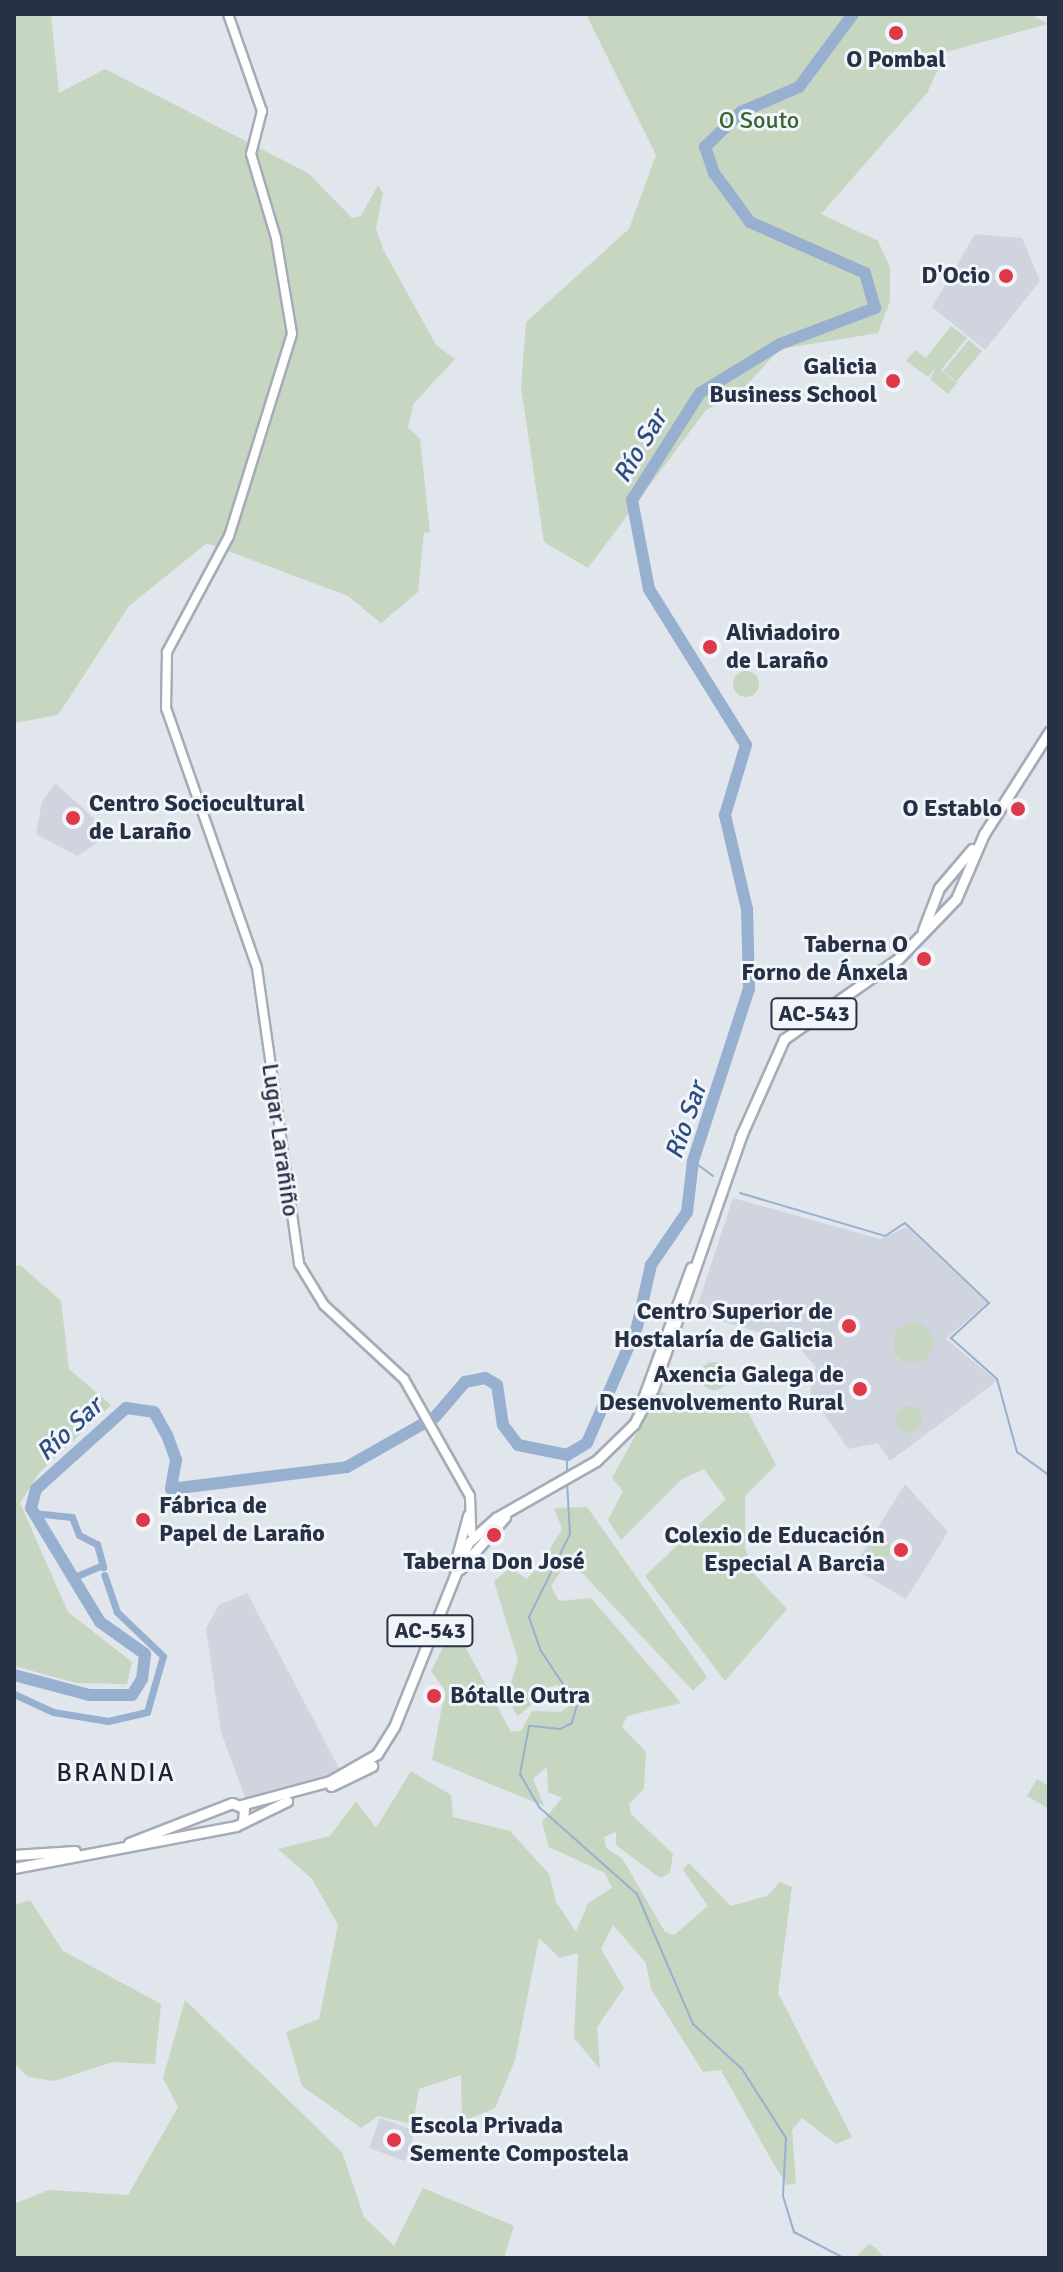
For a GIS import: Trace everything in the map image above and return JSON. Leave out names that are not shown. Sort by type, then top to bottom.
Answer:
[{"type":"main road","name":"AC-543","points":[[330,1781],[368,1761],[391,1734],[468,1537],[583,1470],[619,1442],[644,1394],[742,1134],[784,1039],[909,949],[953,901],[984,834],[1049,732]]},
{"type":"main road","name":"AC-543","points":[[909,949],[943,883],[984,834]]},
{"type":"main road","points":[[943,883],[959,889]]},
{"type":"main road","points":[[938,893],[953,901]]},
{"type":"main road","name":"AC-543","points":[[231,1826],[356,1777],[391,1746],[448,1597],[472,1549],[496,1519]]},
{"type":"main road","name":"AC-543","points":[[225,1808],[359,1771],[391,1746]]},
{"type":"main road","points":[[241,1805],[243,1822]]},
{"type":"main road","points":[[14,1865],[53,1857],[72,1854],[231,1826],[225,1808],[134,1842],[72,1854],[14,1865]]},
{"type":"main road","points":[[14,1855],[72,1854]]},
{"type":"street","name":"Lugar Larañiño","points":[[228,14],[262,119],[251,154],[276,238],[292,334],[229,536],[167,652],[166,708],[257,968],[295,1252],[324,1305],[390,1361],[425,1418],[472,1512]]},
{"type":"street","points":[[448,1597],[468,1537],[472,1512],[496,1519]]},
{"type":"shaded area","points":[[975,234],[1022,238],[1040,281],[985,350],[932,307]]},
{"type":"shaded area","points":[[55,783],[111,834],[77,856],[36,834],[42,802]]},
{"type":"shaded area","name":"Centro Superior de Hostalaría de Galicia","points":[[733,1198],[880,1239],[907,1227],[987,1303],[946,1339],[997,1381],[890,1461],[878,1443],[848,1449],[810,1393],[816,1367],[795,1343],[695,1313]]},
{"type":"shaded area","name":"Colexio de Educación Especial A Barcia","points":[[905,1484],[948,1532],[906,1599],[853,1568]]},
{"type":"shaded area","points":[[247,1593],[341,1772],[246,1800],[221,1732],[206,1628],[219,1605]]},
{"type":"shaded area","name":"Escola Privada Semente Compostela","points":[[380,2118],[416,2131],[405,2161],[369,2148]]},
{"type":"green space","points":[[14,14],[51,14],[59,93],[105,69],[308,173],[352,218],[361,216],[378,185],[383,193],[376,228],[383,249],[436,345],[455,359],[414,403],[408,427],[420,439],[430,533],[424,532],[418,592],[381,623],[348,596],[207,543],[129,606],[58,715],[14,723]]},
{"type":"green space","name":"O Souto","points":[[586,14],[1030,14],[1048,24],[946,52],[927,93],[821,214],[878,241],[890,268],[890,301],[878,333],[780,349],[739,393],[706,410],[588,568],[544,542],[521,387],[526,322],[629,229],[656,155]]},
{"type":"green space","points":[[951,326],[967,338],[941,370],[957,383],[948,394],[930,379],[937,366],[928,377],[906,361],[915,350],[926,358]]},
{"type":"green space","points":[[969,340],[982,351],[956,382],[943,371]]},
{"type":"green space","points":[[746,671],[756,674],[759,684],[756,694],[746,697],[736,694],[733,684],[736,674]]},
{"type":"green space","points":[[20,1265],[61,1301],[69,1369],[111,1405],[40,1472],[20,1503],[68,1612],[132,1662],[127,1684],[76,1683],[14,1666],[14,1266]]},
{"type":"green space","points":[[913,1323],[927,1329],[933,1343],[927,1357],[913,1363],[899,1357],[893,1343],[899,1329]]},
{"type":"green space","points":[[714,1362],[724,1366],[728,1376],[724,1386],[714,1390],[704,1386],[700,1376],[704,1366]]},
{"type":"green space","points":[[660,1391],[686,1408],[715,1408],[726,1394],[749,1414],[776,1465],[745,1496],[745,1547],[753,1573],[787,1609],[725,1681],[645,1576],[726,1499],[704,1469],[682,1479],[621,1540],[608,1520],[623,1491],[612,1478]]},
{"type":"green space","points":[[909,1406],[918,1410],[922,1419],[918,1428],[909,1432],[900,1428],[896,1419],[900,1410]]},
{"type":"green space","points":[[587,1507],[707,1677],[693,1691],[583,1574],[565,1565],[551,1586],[559,1601],[591,1598],[681,1703],[627,1716],[622,1727],[646,1752],[644,1789],[629,1804],[631,1814],[673,1854],[670,1873],[660,1878],[616,1845],[616,1832],[604,1837],[606,1848],[622,1858],[665,1932],[674,1935],[708,1906],[683,1870],[689,1863],[731,1906],[767,1896],[780,1882],[792,1887],[778,1993],[852,2137],[836,2144],[802,2118],[792,2130],[796,2183],[787,2185],[721,2070],[703,2072],[651,1989],[646,1963],[613,1925],[601,1949],[624,1988],[597,2027],[600,2069],[574,2038],[578,1953],[560,1958],[539,1938],[515,2060],[495,2108],[462,2122],[461,2075],[419,2089],[413,2124],[378,2116],[361,2128],[302,2086],[286,2032],[319,2019],[338,1925],[312,1879],[278,1849],[330,1836],[356,1801],[376,1828],[411,1771],[451,1795],[453,1817],[510,1831],[549,1874],[556,1902],[576,1932],[588,1903],[612,1888],[605,1873],[549,1847],[542,1822],[562,1798],[548,1792],[547,1767],[533,1779],[544,1806],[432,1760],[445,1690],[431,1671],[454,1626],[511,1732],[521,1731],[532,1711],[561,1712],[581,1698],[556,1685],[530,1693],[532,1704],[518,1716],[506,1699],[518,1660],[494,1581],[510,1568],[527,1579],[542,1562],[562,1529],[554,1508]]},
{"type":"green space","points":[[881,1539],[888,1542],[891,1549],[888,1556],[881,1559],[874,1556],[871,1549],[874,1542]]},
{"type":"green space","points":[[1037,1779],[1049,1786],[1049,1809],[1027,1796]]},
{"type":"green space","points":[[30,1900],[63,1951],[161,2004],[155,2064],[113,2062],[54,2081],[28,2077],[14,2063],[14,1905]]},
{"type":"green space","points":[[185,2000],[342,2152],[364,2217],[394,2246],[423,2188],[514,2226],[504,2258],[14,2258],[14,2204],[49,2190],[128,2195],[178,2107],[163,2078]]},
{"type":"green space","points":[[869,2244],[876,2248],[884,2258],[855,2258]]},
{"type":"waterway","name":"Río Sar","points":[[14,1675],[89,1695],[132,1695],[142,1679],[145,1654],[100,1622],[31,1508],[36,1489],[126,1408],[154,1412],[167,1435],[176,1460],[171,1489],[347,1467],[435,1417],[465,1382],[485,1378],[497,1385],[503,1425],[518,1445],[567,1455],[587,1443],[637,1327],[651,1265],[687,1212],[693,1161],[749,989],[747,909],[725,815],[746,745],[649,589],[632,500],[700,393],[780,344],[875,308],[865,273],[750,222],[714,173],[705,147],[741,112],[799,87],[853,14]]},
{"type":"waterway","points":[[693,1161],[713,1176]]},
{"type":"waterway","points":[[740,1193],[885,1236],[905,1223],[989,1303],[951,1338],[997,1379],[1017,1452],[1049,1475]]},
{"type":"waterway","points":[[567,1455],[567,1471]]},
{"type":"waterway","points":[[567,1482],[570,1534],[529,1617],[541,1651],[577,1705],[572,1723],[560,1729],[529,1726],[520,1774],[540,1808],[637,1894],[693,2024],[742,2069],[786,2138],[783,2196],[794,2232],[844,2258]]},
{"type":"waterway","points":[[33,1513],[72,1517],[79,1535],[97,1544],[103,1567]]},
{"type":"waterway","points":[[72,1578],[102,1565]]},
{"type":"waterway","points":[[14,1694],[53,1712],[108,1721],[147,1712],[163,1656],[117,1612],[104,1575]]},
{"type":"place","name":"O Pombal","points":[[896,33]]},
{"type":"place","name":"D'Ocio","points":[[1006,276]]},
{"type":"place","name":"Galicia Business School","points":[[893,381]]},
{"type":"place","name":"Aliviadoiro de Laraño","points":[[710,647]]},
{"type":"place","name":"O Establo","points":[[1018,809]]},
{"type":"place","name":"Centro Sociocultural de Laraño","points":[[73,818]]},
{"type":"place","name":"Taberna O Forno de Ánxela","points":[[924,959]]},
{"type":"place","name":"Centro Superior de Hostalaría de Galicia","points":[[849,1326]]},
{"type":"place","name":"Axencia Galega de Desenvolvemento Rural","points":[[860,1389]]},
{"type":"place","name":"Fábrica de Papel de Laraño","points":[[143,1520]]},
{"type":"place","name":"Taberna Don José","points":[[494,1535]]},
{"type":"place","name":"Colexio de Educación Especial A Barcia","points":[[901,1550]]},
{"type":"place","name":"Bótalle Outra","points":[[434,1696]]},
{"type":"place","name":"Escola Privada Semente Compostela","points":[[394,2140]]},
{"type":"district","name":"BRANDIA","points":[[116,1774]]}]
